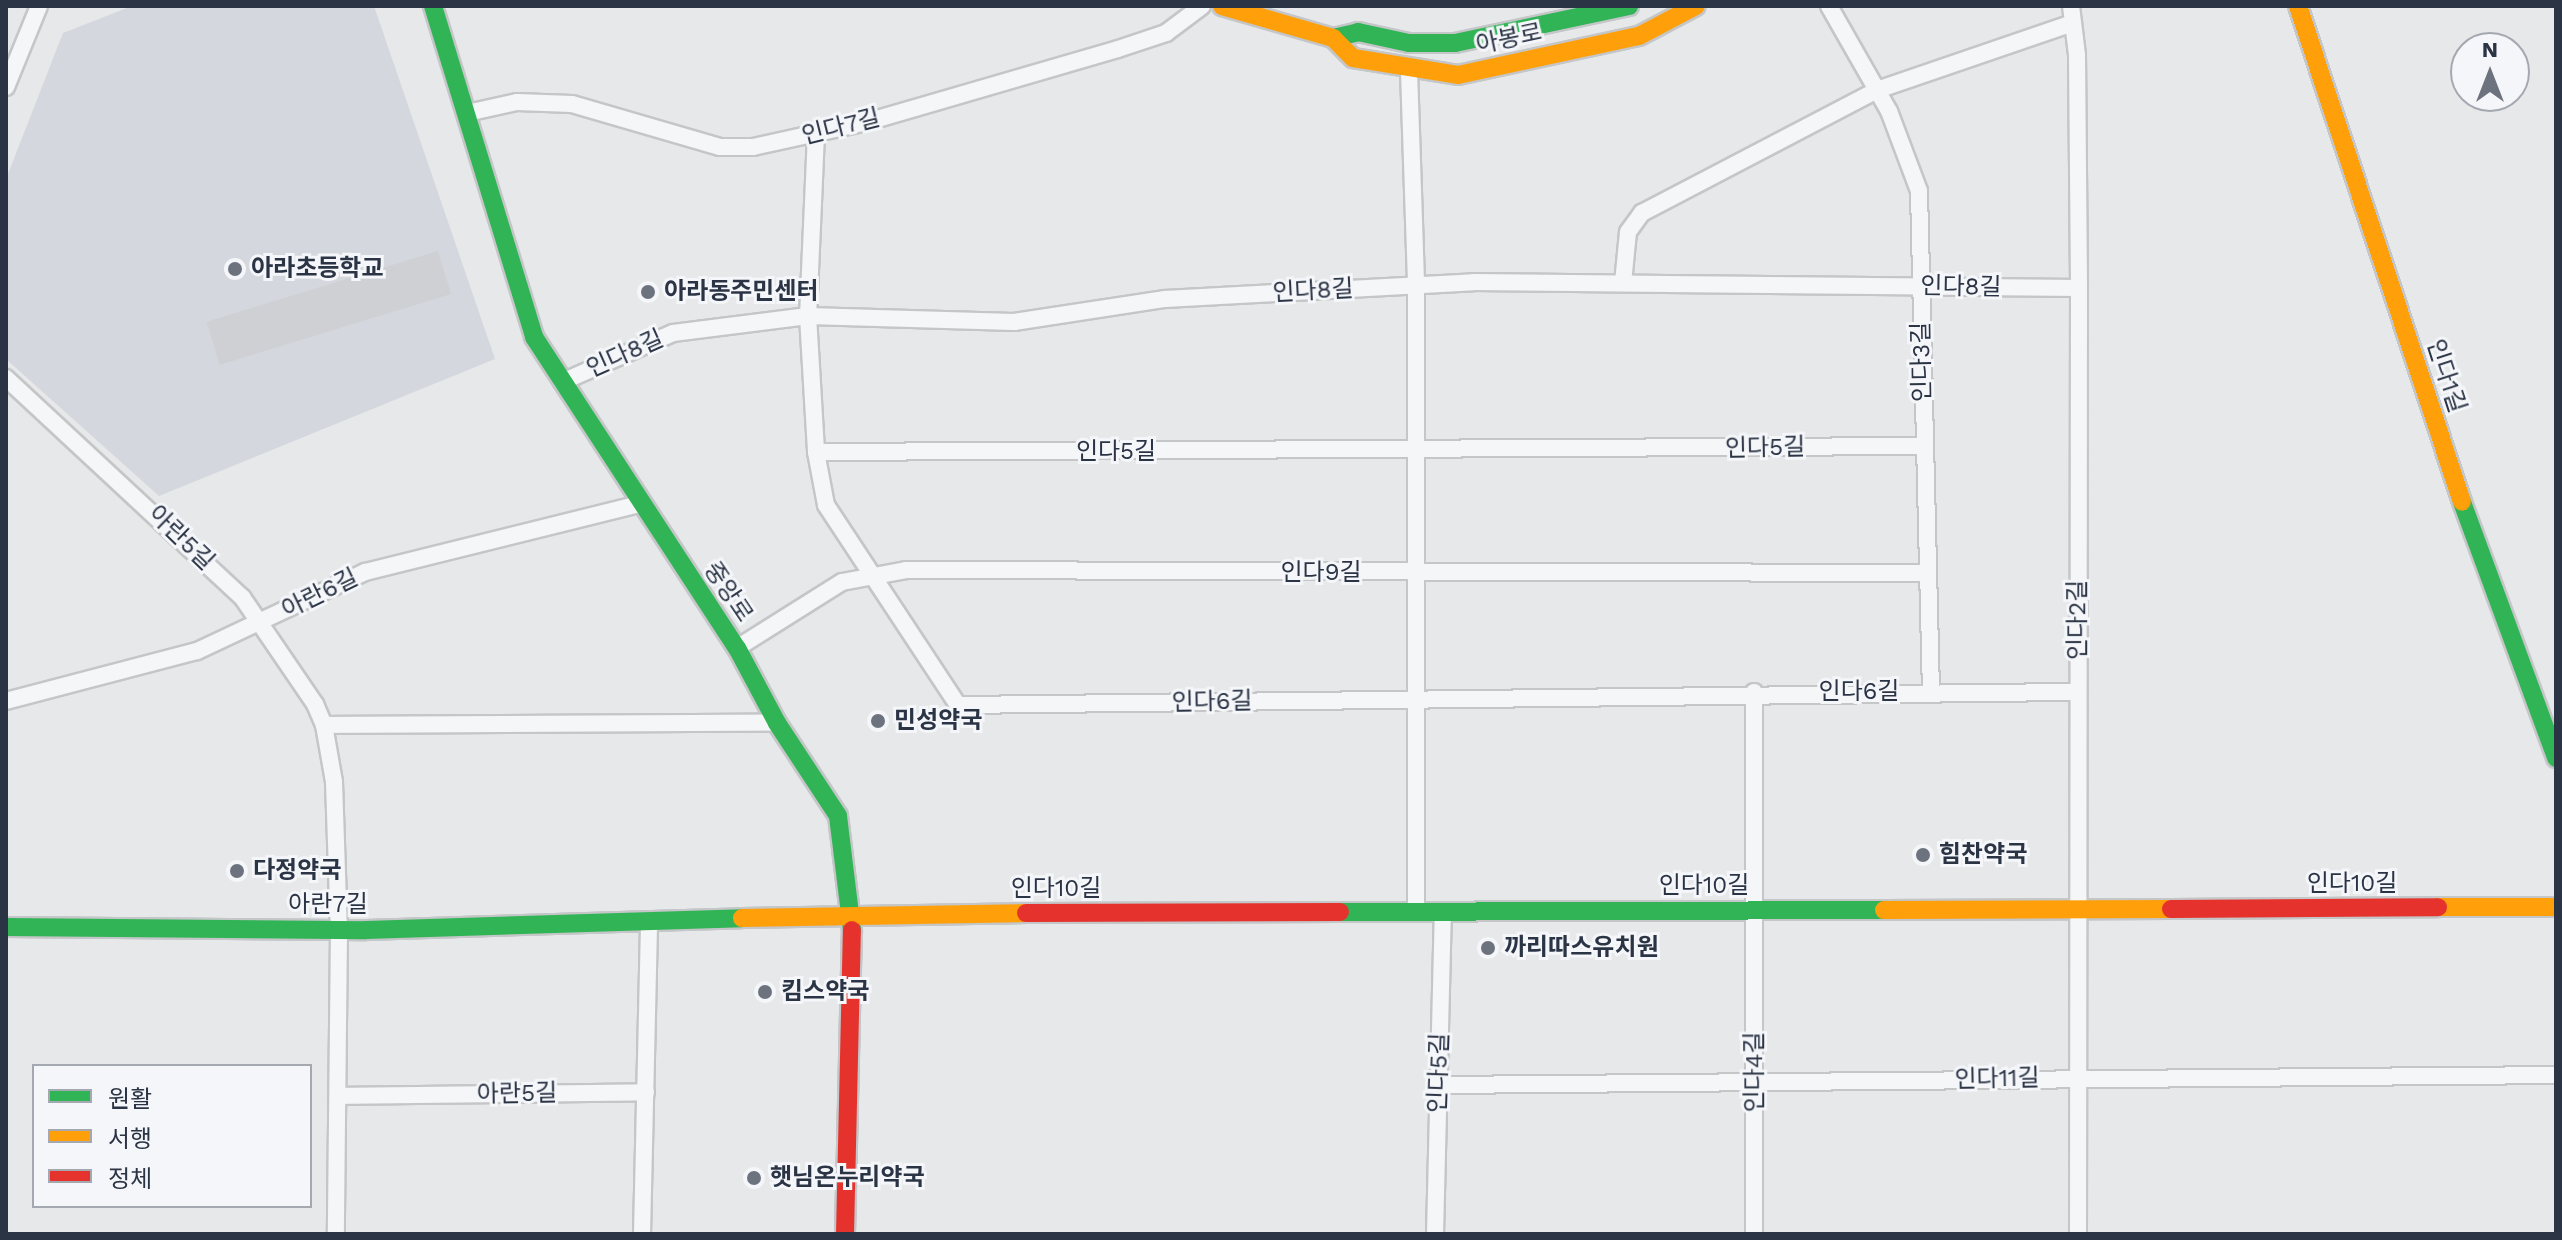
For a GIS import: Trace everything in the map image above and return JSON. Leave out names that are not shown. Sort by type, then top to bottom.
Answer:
[{"type":"street","points":[[6,87],[39,6]]},
{"type":"street","name":"중앙로","points":[[433,6],[534,337],[639,504],[737,648],[777,723],[838,816],[852,914],[845,1234]]},
{"type":"street","name":"인다7길","points":[[467,113],[517,102],[572,104],[720,147],[753,147],[816,134],[1154,37],[1202,6]]},
{"type":"street","name":"아봉로","points":[[1222,6],[1333,38],[1353,58],[1409,71],[1458,75],[1639,36],[1674,22],[1696,6]]},
{"type":"street","name":"아봉로","points":[[1333,38],[1358,32],[1409,43],[1455,43],[1629,6]]},
{"type":"street","name":"인다3길","points":[[1829,6],[1877,90],[1919,191],[1924,573],[1931,692]]},
{"type":"street","name":"인다1길","points":[[2298,6],[2470,525],[2556,758]]},
{"type":"street","points":[[1623,283],[1628,232],[1642,213],[1877,90],[2072,14]]},
{"type":"street","name":"인다2길","points":[[2072,14],[2079,288],[2078,1234]]},
{"type":"street","points":[[1409,71],[1416,285],[1416,912]]},
{"type":"street","name":"인다6길","points":[[816,134],[808,316],[816,452],[826,505],[869,576],[958,705],[1416,700],[1754,692],[2078,692]]},
{"type":"street","name":"인다8길","points":[[562,382],[673,333],[808,316],[1014,322],[1165,299],[1416,285],[1623,283],[2079,288]]},
{"type":"street","name":"아란5길","points":[[6,378],[242,597],[258,625],[315,704],[324,725],[334,782],[339,930],[336,1234]]},
{"type":"street","name":"인다5길","points":[[816,452],[1416,452],[1923,446]]},
{"type":"street","name":"아란6길","points":[[6,701],[197,651],[258,625],[365,572],[639,504]]},
{"type":"street","name":"인다9길","points":[[737,648],[842,582],[906,570],[1924,573]]},
{"type":"street","name":"인다4길","points":[[1754,692],[1754,1234]]},
{"type":"street","points":[[324,725],[777,723]]},
{"type":"street","name":"인다10길","points":[[852,914],[2556,907]]},
{"type":"street","name":"인다5길","points":[[1435,1234],[1443,912]]},
{"type":"street","name":"아란7길","points":[[6,927],[339,930],[852,914]]},
{"type":"street","points":[[642,1234],[649,921]]},
{"type":"street","name":"인다11길","points":[[1439,1085],[2556,1075]]},
{"type":"street","name":"아란5길","points":[[339,1096],[646,1092]]},
{"type":"shaded area","name":"아라초등학교","points":[[132,6],[374,6],[495,359],[159,496],[6,359],[6,179],[63,33]]},
{"type":"building","points":[[438,251],[451,294],[220,365],[207,322]]},
{"type":"traffic: fast","points":[[433,6],[534,337],[737,648],[777,723],[838,816],[852,930]]},
{"type":"traffic: fast","points":[[1333,38],[1358,32],[1409,43],[1455,43],[1629,6]]},
{"type":"traffic: fast","points":[[2462,502],[2556,758]]},
{"type":"traffic: fast","points":[[1340,912],[1884,910]]},
{"type":"traffic: fast","points":[[6,927],[366,930],[742,918]]},
{"type":"traffic: slow","points":[[1222,6],[1333,38],[1353,58],[1458,75],[1639,36],[1696,6]]},
{"type":"traffic: slow","points":[[2298,6],[2462,502]]},
{"type":"traffic: slow","points":[[2438,907],[2556,907]]},
{"type":"traffic: slow","points":[[1884,910],[2171,909]]},
{"type":"traffic: slow","points":[[742,918],[1026,913]]},
{"type":"traffic: jam","points":[[2171,909],[2438,907]]},
{"type":"traffic: jam","points":[[1026,913],[1340,912]]},
{"type":"traffic: jam","points":[[845,1234],[852,930]]},
{"type":"place","name":"아라초등학교","points":[[235,269]]},
{"type":"place","name":"아라동주민센터","points":[[648,292]]},
{"type":"place","name":"민성약국","points":[[878,721]]},
{"type":"place","name":"힘찬약국","points":[[1923,855]]},
{"type":"place","name":"다정약국","points":[[237,871]]},
{"type":"place","name":"까리따스유치원","points":[[1488,948]]},
{"type":"place","name":"킴스약국","points":[[765,992]]},
{"type":"place","name":"햇님온누리약국","points":[[754,1178]]}]
